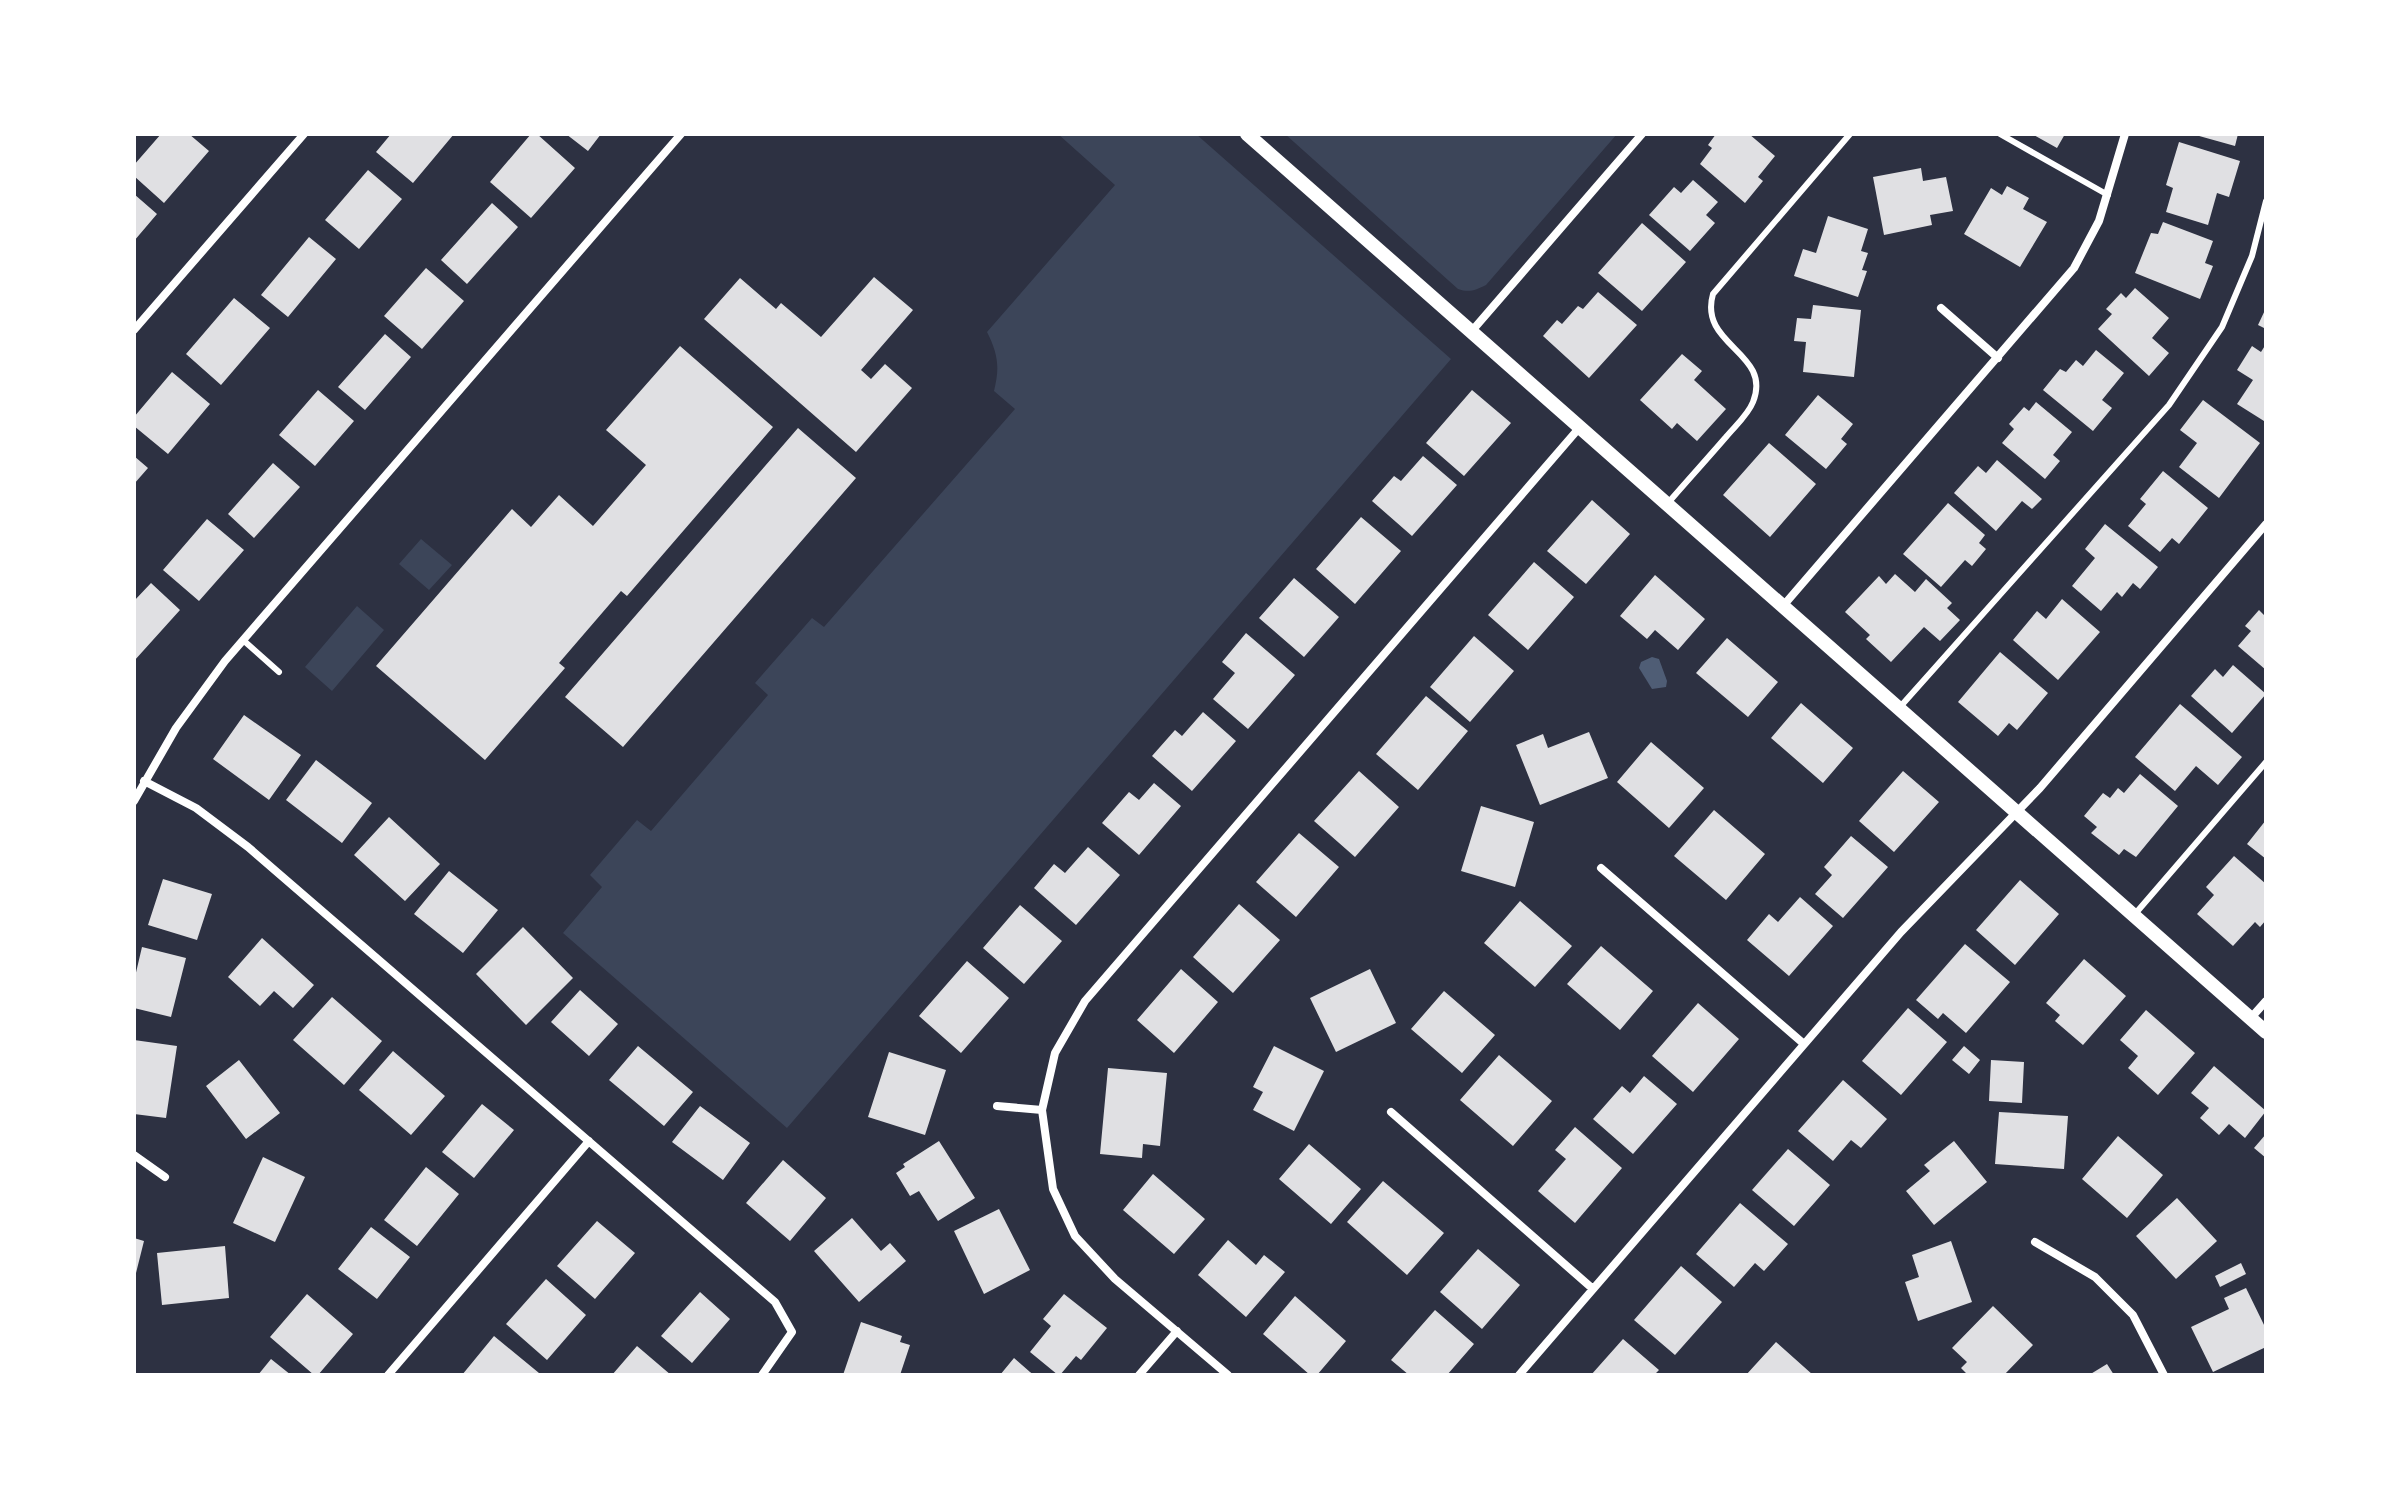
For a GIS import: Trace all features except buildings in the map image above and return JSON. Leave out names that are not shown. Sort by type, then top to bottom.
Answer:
[{"type":"street","points":[[134,330],[304,134]]},
{"type":"street","points":[[134,801],[176,728],[225,661],[681,134]]},
{"type":"street","points":[[1247,134],[2266,1032]]},
{"type":"street","points":[[1471,332],[1642,134]]},
{"type":"street","points":[[1783,606],[2074,268],[2088,245],[2109,196],[2125,134]]},
{"type":"street","points":[[1941,308],[1998,358]]},
{"type":"street","points":[[1228,1375],[1115,1279],[1075,1236],[1053,1189],[1042,1110],[1055,1053],[1085,1001],[1580,427]]},
{"type":"street","points":[[1519,1375],[1925,904],[2017,812],[2266,524]]},
{"type":"street","points":[[144,781],[196,808],[248,847],[775,1302],[792,1332],[762,1375]]},
{"type":"street","points":[[1601,868],[1804,1044]]},
{"type":"street","points":[[2250,1019],[2266,1001]]},
{"type":"street","points":[[997,1106],[1042,1110]]},
{"type":"street","points":[[1391,1112],[1593,1289]]},
{"type":"street","points":[[388,1375],[589,1141]]},
{"type":"street","points":[[134,1155],[165,1177]]},
{"type":"street","points":[[2035,1242],[2095,1277],[2133,1315],[2164,1375]]},
{"type":"street","points":[[1139,1375],[1177,1331]]},
{"type":"lane","points":[[1667,504],[1747,412],[1756,390],[1752,367],[1714,328],[1710,305],[1713,294],[1850,134]]},
{"type":"lane","points":[[2000,134],[2109,196]]},
{"type":"lane","points":[[1899,708],[2169,405],[2222,327],[2252,256],[2266,201]]},
{"type":"lane","points":[[243,640],[279,672]]},
{"type":"lane","points":[[2134,915],[2266,762]]},
{"type":"shaded area","points":[[1058,134],[1196,134],[1451,359],[787,1128],[563,933],[602,887],[590,875],[637,820],[651,831],[768,695],[755,683],[812,618],[824,627],[1015,409],[994,391],[997,361],[987,332],[1115,185]]},
{"type":"shaded area","points":[[1285,134],[1617,134],[1486,285],[1469,291],[1458,289]]},
{"type":"shaded area","points":[[421,539],[452,565],[429,590],[399,564]]},
{"type":"shaded area","points":[[357,606],[384,630],[332,691],[305,667]]},
{"type":"shaded area","points":[[1652,657],[1659,659],[1667,681],[1666,687],[1652,689],[1639,668],[1641,662]]}]
